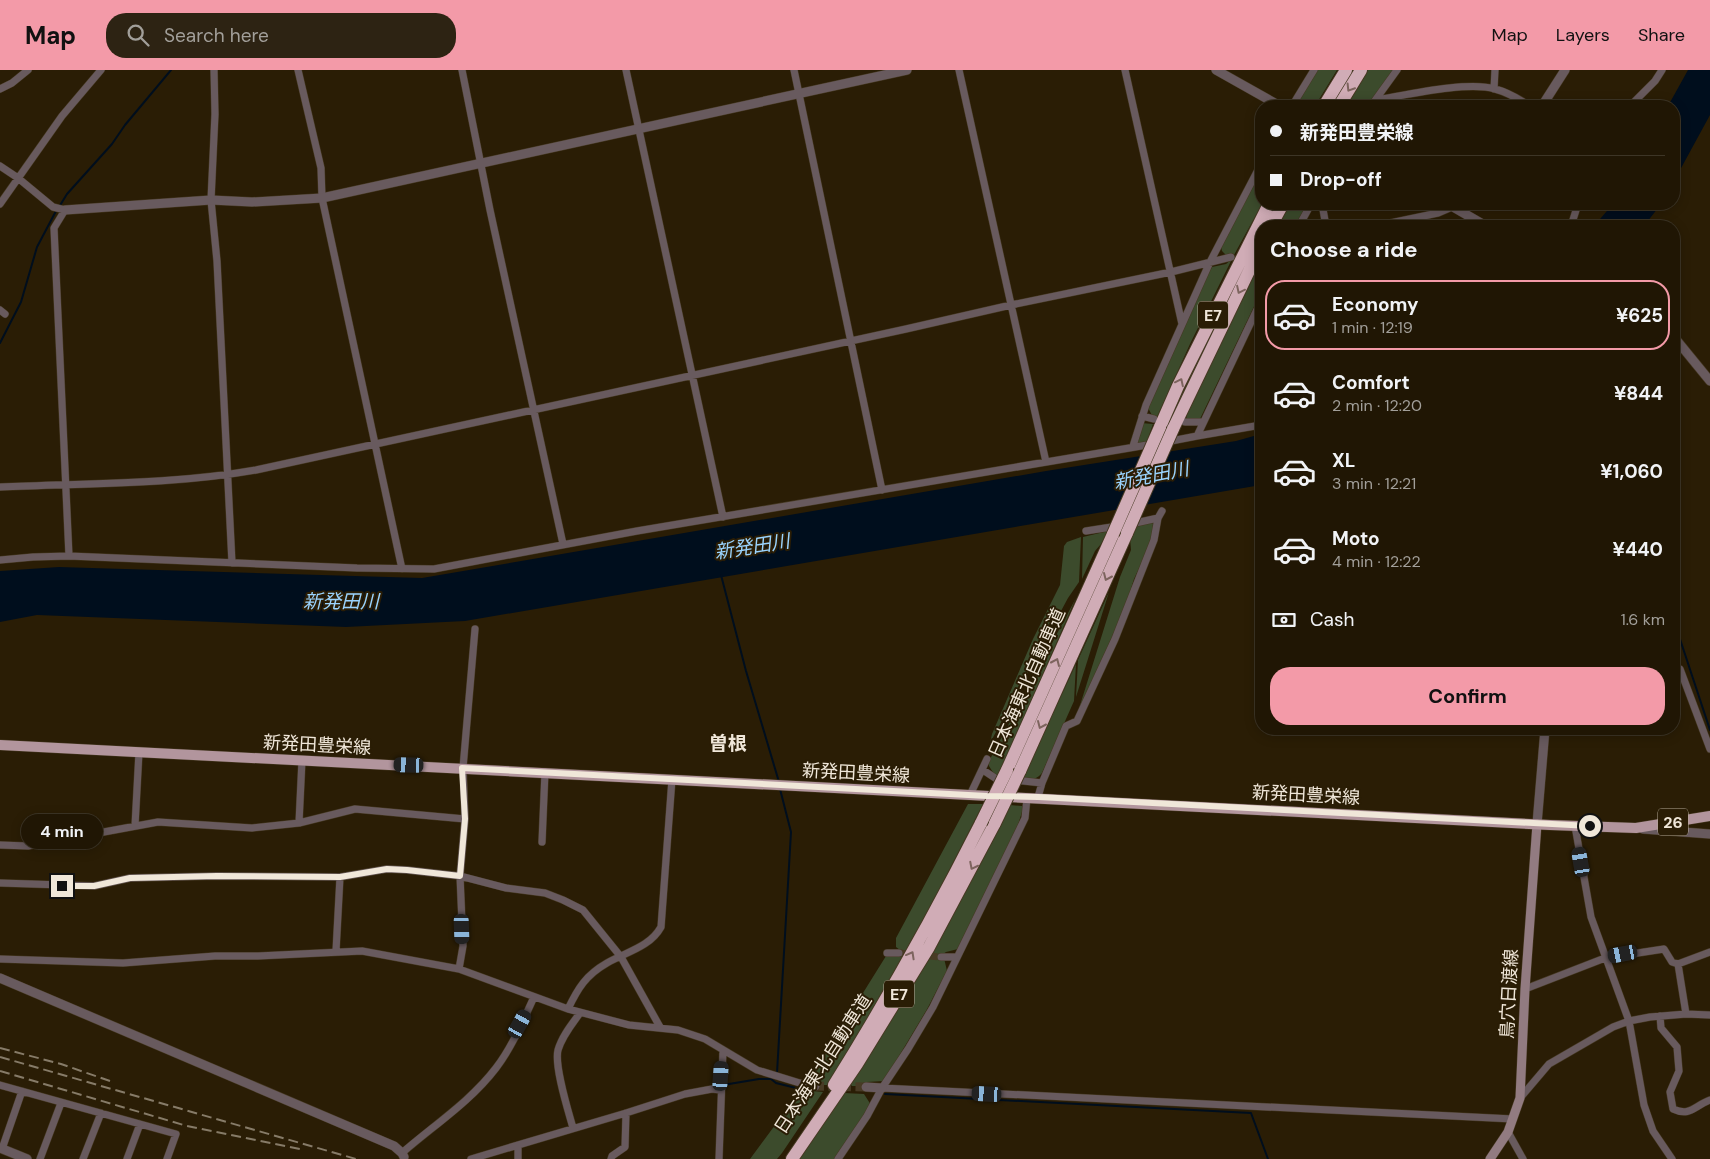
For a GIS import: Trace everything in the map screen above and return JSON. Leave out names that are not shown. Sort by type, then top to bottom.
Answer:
[{"type":"highway","points":[[1328,100],[1346,70]]},
{"type":"highway","points":[[1343,100],[1362,70]]},
{"type":"highway","name":"日本海東北自動車道","points":[[792,1159],[857,1064],[929,947],[995,822],[1014,770],[1113,534],[1178,386],[1255,232]]},
{"type":"highway","name":"日本海東北自動車道","points":[[782,1159],[827,1096],[892,989],[982,823],[1014,770],[1127,533],[1162,425],[1255,257]]},
{"type":"main road","name":"新発田豊栄線","points":[[0,745],[1575,826],[1636,828],[1710,816]]},
{"type":"main road","name":"鳥穴日渡線","points":[[1490,1159],[1508,1132],[1520,1098],[1525,989],[1537,824]]},
{"type":"street","points":[[0,89],[12,83],[28,70]]},
{"type":"street","points":[[0,204],[62,116],[100,70]]},
{"type":"street","points":[[214,70],[215,114],[212,200],[232,563]]},
{"type":"street","points":[[298,70],[321,168],[322,198],[402,569]]},
{"type":"street","points":[[462,70],[480,164],[563,544]]},
{"type":"street","points":[[626,70],[723,517]]},
{"type":"street","points":[[794,70],[882,490]]},
{"type":"street","points":[[0,166],[18,178],[53,207],[65,210],[212,200],[252,202],[322,198],[907,70]]},
{"type":"street","points":[[959,70],[1046,462]]},
{"type":"street","points":[[1125,70],[1182,324]]},
{"type":"street","points":[[1216,70],[1269,100]]},
{"type":"street","points":[[1296,100],[1314,70]]},
{"type":"street","points":[[1376,100],[1397,70]]},
{"type":"street","points":[[1494,89],[1495,70]]},
{"type":"street","points":[[1546,100],[1565,70]]},
{"type":"street","points":[[1636,100],[1655,82],[1662,70]]},
{"type":"street","points":[[1392,100],[1462,88],[1494,89],[1520,100]]},
{"type":"street","points":[[1133,446],[1146,405],[1182,324],[1210,262],[1255,176]]},
{"type":"street","points":[[65,210],[54,228],[69,556]]},
{"type":"street","points":[[1405,220],[1438,213],[1444,210]]},
{"type":"street","points":[[1461,210],[1477,220]]},
{"type":"street","points":[[0,487],[226,475],[1171,272],[1231,257]]},
{"type":"street","points":[[1197,436],[1255,314]]},
{"type":"street","points":[[1680,344],[1710,382]]},
{"type":"street","points":[[1142,416],[1162,425]]},
{"type":"street","points":[[1185,422],[1203,422]]},
{"type":"street","points":[[0,560],[33,556],[69,556],[434,569],[563,544],[1255,426]]},
{"type":"street","points":[[1038,797],[1066,726],[1077,721],[1115,639],[1154,540],[1160,514],[1138,523],[1086,531]]},
{"type":"street","points":[[459,969],[463,946],[460,876],[465,819],[462,768],[475,629]]},
{"type":"street","points":[[1680,669],[1710,749]]},
{"type":"street","points":[[1537,824],[1544,735]]},
{"type":"street","points":[[135,826],[139,752]]},
{"type":"street","points":[[970,795],[987,759]]},
{"type":"street","points":[[299,823],[302,760]]},
{"type":"street","points":[[983,770],[996,778],[1042,783]]},
{"type":"street","points":[[542,842],[544,772]]},
{"type":"street","points":[[568,1009],[578,988],[589,976],[607,963],[653,939],[661,927],[672,780]]},
{"type":"street","points":[[838,1159],[867,1116],[882,1088],[933,1006],[1025,818],[1027,798]]},
{"type":"street","points":[[0,845],[28,846],[158,822],[252,828],[299,823],[354,809],[465,819]]},
{"type":"street","points":[[1575,826],[1591,917],[1629,1021],[1644,1105],[1653,1131],[1672,1159]]},
{"type":"street","points":[[1636,828],[1710,834]]},
{"type":"street","points":[[0,883],[94,886],[130,878],[217,876],[340,877],[387,869],[460,876],[506,888],[545,893],[583,910],[621,957],[660,1028]]},
{"type":"street","points":[[336,951],[340,877]]},
{"type":"street","points":[[1525,989],[1605,958],[1664,949],[1672,962],[1678,964],[1710,952]]},
{"type":"street","points":[[0,959],[123,963],[215,956],[362,951],[459,969],[580,1013],[629,1025],[678,1030],[705,1039],[758,1070],[814,1086]]},
{"type":"street","points":[[887,952],[898,954]]},
{"type":"street","points":[[940,957],[957,956]]},
{"type":"street","points":[[1678,964],[1686,1014]]},
{"type":"street","points":[[0,978],[394,1146],[403,1156],[478,1088],[496,1068],[509,1048],[534,997]]},
{"type":"street","points":[[572,1128],[559,1074],[557,1052],[565,1034],[580,1013]]},
{"type":"street","points":[[1520,1098],[1549,1064],[1582,1047],[1607,1030],[1629,1021],[1660,1016],[1710,1015]]},
{"type":"street","points":[[1660,1016],[1661,1028],[1677,1047],[1679,1071],[1670,1092],[1673,1109],[1686,1113],[1699,1104],[1710,1100]]},
{"type":"street","points":[[719,1159],[720,1090],[723,1050]]},
{"type":"street","points":[[0,1085],[176,1134],[166,1159]]},
{"type":"street","points":[[866,1088],[1513,1119]]},
{"type":"street","points":[[471,1159],[685,1094],[712,1089],[720,1090]]},
{"type":"street","points":[[22,1091],[1,1148],[27,1159]]},
{"type":"street","points":[[40,1159],[61,1103]]},
{"type":"street","points":[[83,1159],[101,1113]]},
{"type":"street","points":[[611,1159],[612,1156],[625,1147],[626,1113]]},
{"type":"street","points":[[127,1159],[140,1124]]},
{"type":"street","points":[[1508,1132],[1523,1159]]},
{"type":"street","points":[[518,1145],[518,1159]]},
{"type":"green space","points":[[1315,70],[1337,70],[1319,100],[1298,100]]},
{"type":"green space","points":[[1367,70],[1395,70],[1374,100],[1349,100]]},
{"type":"green space","points":[[1255,181],[1255,210],[1259,210],[1234,255],[1228,257],[1221,247]]},
{"type":"green space","points":[[1287,210],[1304,210],[1298,220],[1281,220]]},
{"type":"green space","points":[[1232,259],[1157,417],[1153,417],[1148,408],[1208,274],[1212,267],[1226,264]]},
{"type":"green space","points":[[1255,270],[1255,304],[1199,421],[1186,419],[1189,407]]},
{"type":"green space","points":[[1141,423],[1153,424],[1146,444],[1137,443]]},
{"type":"green space","points":[[1152,522],[1152,541],[1134,579],[1125,608],[1077,715],[1120,577],[1131,550],[1130,538],[1137,526]]},
{"type":"green space","points":[[1108,531],[1095,551],[1082,579],[1083,537]]},
{"type":"green space","points":[[1081,537],[1079,582],[1068,598],[990,743],[992,734],[1033,639],[1060,585],[1064,546],[1067,542]]},
{"type":"green space","points":[[1109,592],[1076,697],[1078,660]]},
{"type":"green space","points":[[1076,598],[999,775],[994,774],[989,766],[989,761]]},
{"type":"green space","points":[[1076,664],[1074,701],[1042,773],[1033,779],[1022,779]]},
{"type":"green space","points":[[968,804],[983,804],[907,953],[896,952],[900,950],[896,947],[896,938]]},
{"type":"green space","points":[[1010,805],[1022,806],[1017,828],[958,949],[946,952],[943,954],[944,957],[929,955]]},
{"type":"green space","points":[[886,956],[905,956],[857,1040],[827,1085],[816,1085],[819,1080],[815,1070]]},
{"type":"green space","points":[[929,957],[944,958],[947,971],[926,1011],[884,1081],[867,1082],[867,1086],[852,1086],[850,1084]]},
{"type":"green space","points":[[801,1090],[823,1092],[782,1153],[777,1159],[750,1159]]},
{"type":"green space","points":[[844,1093],[864,1094],[871,1105],[835,1159],[797,1159]]},
{"type":"water","points":[[1688,70],[1710,70],[1710,115],[1680,170],[1680,100],[1671,100]]},
{"type":"water","points":[[1608,210],[1656,210],[1649,220],[1599,220]]},
{"type":"water","name":"新発田川","points":[[1255,436],[1255,486],[465,621],[346,627],[37,615],[0,622],[0,571],[59,567],[422,578],[1046,471],[1236,441]]},
{"type":"waterway","points":[[59,207],[67,194],[112,144],[125,125],[171,70]]},
{"type":"waterway","points":[[0,343],[21,302],[37,247],[56,211]]},
{"type":"waterway","points":[[721,575],[746,671],[779,782]]},
{"type":"waterway","points":[[1680,639],[1710,730]]},
{"type":"waterway","points":[[777,1073],[791,832],[780,789]]},
{"type":"waterway","points":[[723,1085],[771,1079],[776,1083],[804,1090],[813,1090]]},
{"type":"waterway","points":[[885,1094],[1251,1113],[1268,1159]]},
{"type":"tunnel","points":[[899,953],[941,957]]},
{"type":"tunnel","points":[[815,1086],[866,1087]]},
{"type":"railway","points":[[0,1048],[61,1064],[110,1081]]},
{"type":"railway","points":[[0,1057],[356,1159]]},
{"type":"railway","points":[[0,1071],[187,1126],[300,1149]]},
{"type":"district","name":"曽根","points":[[728,743]]},
{"type":"route","points":[[62,886],[94,886],[130,878],[217,876],[340,877],[387,869],[460,876],[465,819],[462,768],[1590,826]]}]
